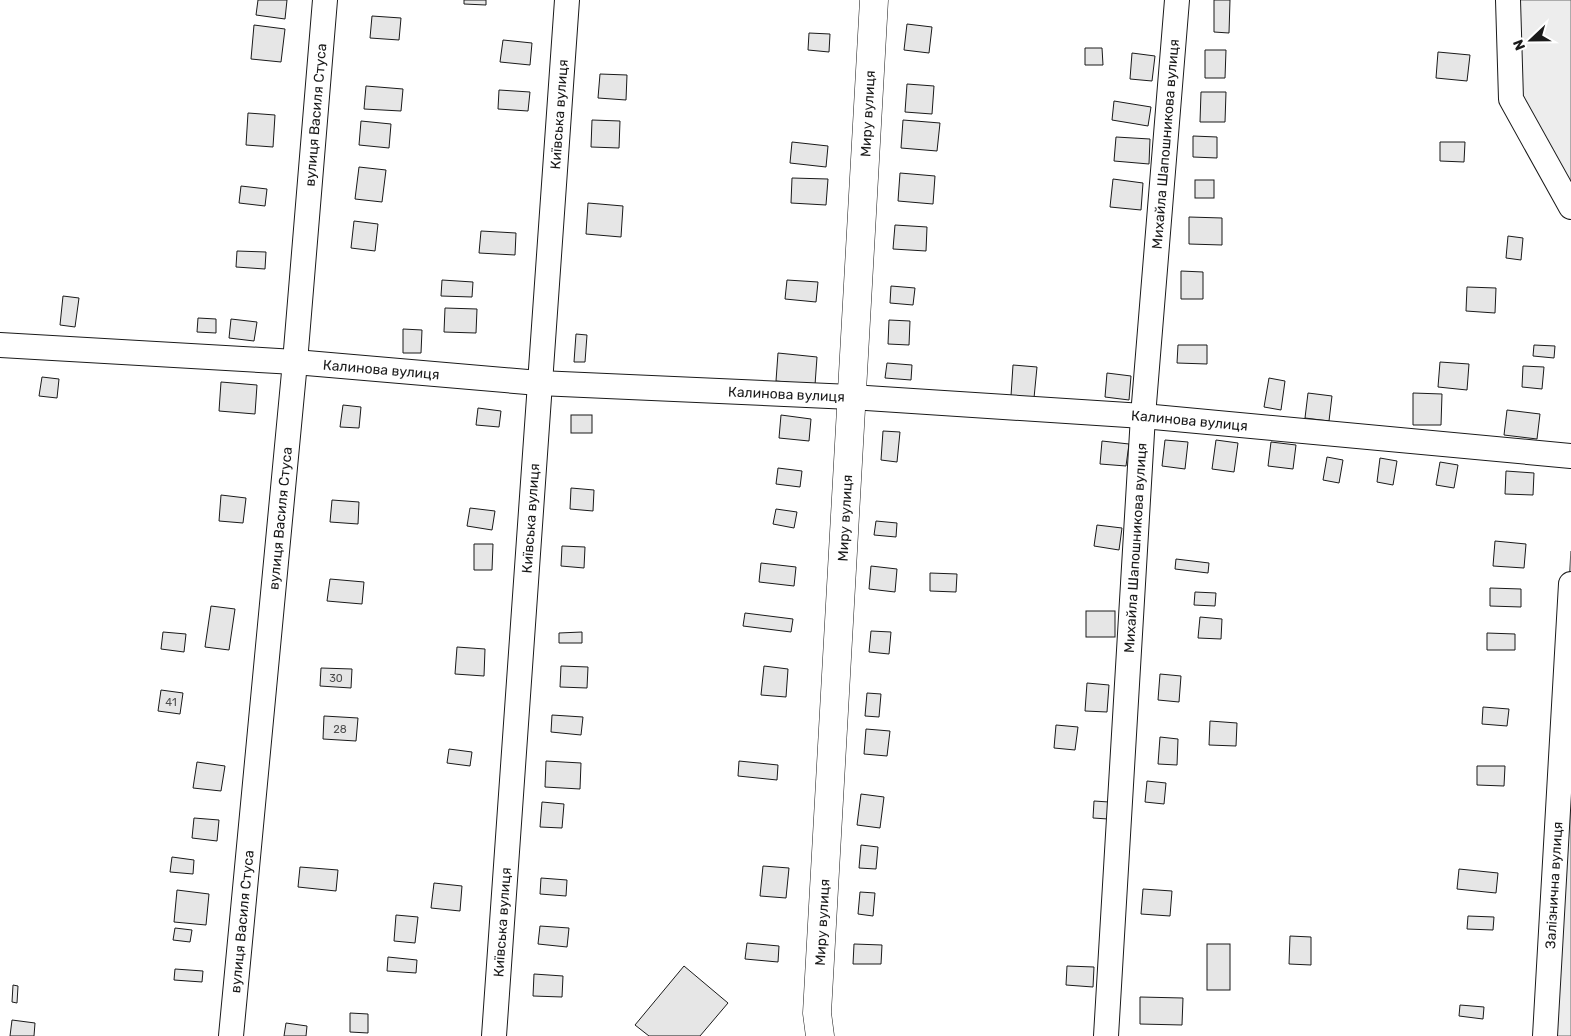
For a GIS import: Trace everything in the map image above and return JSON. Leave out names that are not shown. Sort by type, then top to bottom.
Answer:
[{"type":"main road","name":"Миру вулиця","points":[[820,1036],[817,1013],[874,0]]},
{"type":"street","name":"вулиця Василя Стуса","points":[[231,1036],[295,362],[324,0]]},
{"type":"street","name":"Київська вулиця","points":[[494,1036],[567,0]]},
{"type":"street","name":"Михайла Шапошникова вулиця","points":[[1106,1036],[1144,416],[1177,0]]},
{"type":"street","points":[[1508,0],[1511,99],[1571,207]]},
{"type":"street","name":"Калинова вулиця","points":[[0,345],[295,362],[540,383],[851,397],[1144,416],[1571,456]]},
{"type":"street","name":"Залізнична вулиця","points":[[1545,1036],[1571,584]]},
{"type":"shaded area","points":[[1508,0],[1571,0],[1571,207],[1511,99]]},
{"type":"shaded area","points":[[1571,551],[1571,1036],[1543,1036],[1554,778]]},
{"type":"building","points":[[258,0],[287,0],[285,19],[256,15]]},
{"type":"building","points":[[464,0],[486,0],[486,5],[464,4]]},
{"type":"building","points":[[1214,0],[1230,0],[1229,33],[1214,32]]},
{"type":"building","points":[[372,16],[401,18],[399,40],[370,38]]},
{"type":"building","points":[[907,24],[932,27],[929,53],[904,50]]},
{"type":"building","points":[[254,25],[285,29],[281,62],[251,59]]},
{"type":"building","points":[[809,33],[830,34],[829,52],[808,50]]},
{"type":"building","points":[[503,40],[532,43],[530,65],[500,62]]},
{"type":"building","points":[[1085,48],[1102,48],[1103,65],[1085,65]]},
{"type":"building","points":[[1205,50],[1226,50],[1225,78],[1205,78]]},
{"type":"building","points":[[1438,52],[1470,55],[1467,81],[1436,78]]},
{"type":"building","points":[[1132,53],[1155,56],[1152,81],[1130,79]]},
{"type":"building","points":[[600,74],[627,75],[626,100],[598,98]]},
{"type":"building","points":[[907,84],[934,86],[932,114],[905,112]]},
{"type":"building","points":[[366,86],[403,89],[401,111],[364,109]]},
{"type":"building","points":[[499,90],[530,92],[528,111],[498,109]]},
{"type":"building","points":[[1201,92],[1226,92],[1225,122],[1200,122]]},
{"type":"building","points":[[1114,101],[1151,107],[1148,126],[1112,120]]},
{"type":"building","points":[[248,113],[275,115],[273,147],[246,145]]},
{"type":"building","points":[[592,120],[620,121],[619,148],[591,147]]},
{"type":"building","points":[[903,120],[940,123],[937,151],[901,148]]},
{"type":"building","points":[[361,121],[391,124],[389,148],[359,145]]},
{"type":"building","points":[[1193,136],[1217,137],[1217,158],[1193,157]]},
{"type":"building","points":[[1116,137],[1150,139],[1149,164],[1114,161]]},
{"type":"building","points":[[792,142],[828,146],[826,167],[790,163]]},
{"type":"building","points":[[1440,142],[1465,142],[1464,162],[1440,161]]},
{"type":"building","points":[[359,167],[386,170],[382,202],[355,199]]},
{"type":"building","points":[[900,173],[935,176],[933,204],[898,201]]},
{"type":"building","points":[[792,178],[828,179],[826,205],[791,203]]},
{"type":"building","points":[[1113,179],[1143,183],[1141,210],[1110,207]]},
{"type":"building","points":[[1195,180],[1214,180],[1214,198],[1195,198]]},
{"type":"building","points":[[241,186],[267,189],[265,206],[239,203]]},
{"type":"building","points":[[588,203],[623,206],[621,237],[586,234]]},
{"type":"building","points":[[1189,217],[1222,218],[1222,245],[1189,244]]},
{"type":"building","points":[[354,221],[378,224],[375,251],[351,248]]},
{"type":"building","points":[[895,225],[927,227],[926,251],[893,249]]},
{"type":"building","points":[[481,231],[516,233],[515,255],[479,253]]},
{"type":"building","points":[[1508,236],[1523,238],[1521,260],[1506,258]]},
{"type":"building","points":[[237,251],[266,252],[265,269],[236,267]]},
{"type":"building","points":[[1181,271],[1203,272],[1203,299],[1181,299]]},
{"type":"building","points":[[442,280],[473,282],[472,297],[441,296]]},
{"type":"building","points":[[787,280],[818,282],[816,302],[785,299]]},
{"type":"building","points":[[891,286],[915,288],[913,305],[890,303]]},
{"type":"building","points":[[1467,287],[1496,288],[1495,313],[1466,311]]},
{"type":"building","points":[[63,296],[79,298],[75,327],[60,325]]},
{"type":"building","points":[[445,308],[477,309],[476,333],[444,332]]},
{"type":"building","points":[[198,318],[216,319],[216,333],[197,332]]},
{"type":"building","points":[[231,319],[257,322],[254,341],[229,338]]},
{"type":"building","points":[[889,320],[910,321],[909,345],[888,344]]},
{"type":"building","points":[[403,329],[422,330],[421,353],[403,353]]},
{"type":"building","points":[[576,334],[587,335],[585,362],[574,362]]},
{"type":"building","points":[[1178,345],[1207,345],[1207,364],[1177,363]]},
{"type":"building","points":[[1534,345],[1555,346],[1554,358],[1533,356]]},
{"type":"building","points":[[778,353],[817,357],[815,385],[776,381]]},
{"type":"building","points":[[1440,362],[1469,364],[1467,390],[1438,387]]},
{"type":"building","points":[[887,363],[912,365],[911,380],[885,378]]},
{"type":"building","points":[[1013,365],[1037,367],[1034,398],[1011,396]]},
{"type":"building","points":[[1523,366],[1544,367],[1542,389],[1522,387]]},
{"type":"building","points":[[1107,373],[1131,376],[1129,400],[1105,397]]},
{"type":"building","points":[[42,377],[59,379],[57,398],[39,396]]},
{"type":"building","points":[[1269,378],[1285,381],[1281,410],[1264,407]]},
{"type":"building","points":[[221,382],[257,385],[255,414],[219,411]]},
{"type":"building","points":[[1308,393],[1332,396],[1329,421],[1305,418]]},
{"type":"building","points":[[1413,393],[1442,394],[1441,425],[1413,425]]},
{"type":"building","points":[[343,405],[361,407],[359,428],[340,427]]},
{"type":"building","points":[[478,408],[501,411],[499,427],[476,425]]},
{"type":"building","points":[[1507,410],[1540,414],[1537,439],[1504,435]]},
{"type":"building","points":[[571,415],[592,415],[592,433],[571,433]]},
{"type":"building","points":[[781,415],[811,419],[809,441],[779,438]]},
{"type":"building","points":[[883,431],[900,432],[897,462],[881,460]]},
{"type":"building","points":[[1165,440],[1188,442],[1185,469],[1162,466]]},
{"type":"building","points":[[1216,440],[1238,443],[1234,472],[1212,469]]},
{"type":"building","points":[[1102,441],[1129,444],[1126,466],[1100,464]]},
{"type":"building","points":[[1271,442],[1296,445],[1293,469],[1268,466]]},
{"type":"building","points":[[1327,457],[1343,460],[1339,483],[1323,480]]},
{"type":"building","points":[[1380,458],[1397,461],[1393,485],[1377,482]]},
{"type":"building","points":[[1440,462],[1458,465],[1454,488],[1436,485]]},
{"type":"building","points":[[778,468],[802,471],[800,487],[776,484]]},
{"type":"building","points":[[1506,471],[1534,473],[1533,495],[1505,494]]},
{"type":"building","points":[[571,488],[594,490],[593,511],[570,509]]},
{"type":"building","points":[[221,495],[246,498],[243,523],[219,521]]},
{"type":"building","points":[[332,500],[359,502],[358,524],[330,522]]},
{"type":"building","points":[[470,508],[495,511],[492,530],[467,526]]},
{"type":"building","points":[[776,509],[797,512],[794,528],[773,524]]},
{"type":"building","points":[[876,521],[897,523],[896,537],[874,535]]},
{"type":"building","points":[[1097,525],[1122,528],[1119,550],[1094,546]]},
{"type":"building","points":[[1495,541],[1526,544],[1524,568],[1493,566]]},
{"type":"building","points":[[474,544],[493,544],[492,570],[474,570]]},
{"type":"building","points":[[562,546],[585,547],[584,568],[561,566]]},
{"type":"building","points":[[1176,559],[1209,563],[1208,573],[1175,569]]},
{"type":"building","points":[[761,563],[796,567],[794,586],[759,582]]},
{"type":"building","points":[[871,566],[897,569],[895,592],[869,589]]},
{"type":"building","points":[[930,573],[957,574],[956,592],[930,591]]},
{"type":"building","points":[[330,579],[364,582],[362,604],[327,601]]},
{"type":"building","points":[[1490,588],[1521,589],[1521,607],[1490,606]]},
{"type":"building","points":[[1195,592],[1216,593],[1215,606],[1194,605]]},
{"type":"building","points":[[211,606],[235,609],[229,650],[205,647]]},
{"type":"building","points":[[1086,611],[1115,611],[1115,637],[1086,637]]},
{"type":"building","points":[[745,613],[793,619],[791,632],[743,626]]},
{"type":"building","points":[[1200,617],[1222,619],[1221,639],[1198,638]]},
{"type":"building","points":[[871,631],[891,632],[889,654],[869,652]]},
{"type":"building","points":[[163,632],[186,634],[184,652],[161,649]]},
{"type":"building","points":[[582,632],[582,643],[559,643],[559,633]]},
{"type":"building","points":[[1487,633],[1515,634],[1515,650],[1487,650]]},
{"type":"building","points":[[457,647],[485,649],[484,676],[455,674]]},
{"type":"building","points":[[561,666],[588,667],[587,688],[560,687]]},
{"type":"building","points":[[764,666],[788,669],[786,697],[761,695]]},
{"type":"building","points":[[321,668],[352,669],[351,688],[320,686]]},
{"type":"building","points":[[1160,674],[1181,676],[1179,702],[1158,700]]},
{"type":"building","points":[[1087,683],[1109,685],[1107,712],[1085,711]]},
{"type":"building","points":[[161,690],[183,693],[180,714],[158,711]]},
{"type":"building","points":[[867,693],[881,694],[879,717],[865,716]]},
{"type":"building","points":[[1483,707],[1509,709],[1507,726],[1482,724]]},
{"type":"building","points":[[552,715],[583,717],[581,735],[551,732]]},
{"type":"building","points":[[324,716],[358,718],[356,741],[323,739]]},
{"type":"building","points":[[1210,721],[1237,723],[1236,746],[1209,745]]},
{"type":"building","points":[[1056,725],[1078,727],[1075,750],[1054,748]]},
{"type":"building","points":[[866,729],[890,731],[887,756],[864,754]]},
{"type":"building","points":[[1160,737],[1178,739],[1177,765],[1158,764]]},
{"type":"building","points":[[449,749],[472,752],[470,766],[447,763]]},
{"type":"building","points":[[546,761],[581,763],[580,789],[545,787]]},
{"type":"building","points":[[739,761],[778,765],[777,780],[738,776]]},
{"type":"building","points":[[197,762],[225,766],[221,791],[193,788]]},
{"type":"building","points":[[1477,766],[1505,766],[1504,786],[1477,785]]},
{"type":"building","points":[[1147,781],[1166,783],[1164,804],[1145,802]]},
{"type":"building","points":[[861,794],[884,797],[880,828],[857,825]]},
{"type":"building","points":[[1094,801],[1109,802],[1108,819],[1093,818]]},
{"type":"building","points":[[542,802],[564,804],[562,828],[540,827]]},
{"type":"building","points":[[194,818],[219,820],[217,841],[192,838]]},
{"type":"building","points":[[861,845],[878,847],[876,869],[859,868]]},
{"type":"building","points":[[172,857],[194,860],[193,874],[170,872]]},
{"type":"building","points":[[763,866],[789,868],[786,898],[760,896]]},
{"type":"building","points":[[300,867],[338,870],[336,891],[298,887]]},
{"type":"building","points":[[1459,869],[1498,873],[1496,893],[1457,889]]},
{"type":"building","points":[[541,878],[567,880],[566,896],[540,894]]},
{"type":"building","points":[[434,883],[462,886],[460,911],[431,908]]},
{"type":"building","points":[[1143,889],[1172,891],[1170,916],[1141,914]]},
{"type":"building","points":[[177,890],[209,894],[206,925],[174,922]]},
{"type":"building","points":[[860,892],[875,893],[873,916],[858,914]]},
{"type":"building","points":[[396,915],[418,917],[415,943],[394,941]]},
{"type":"building","points":[[1468,916],[1494,917],[1493,930],[1467,929]]},
{"type":"building","points":[[540,926],[569,928],[567,947],[538,944]]},
{"type":"building","points":[[175,928],[192,930],[190,942],[173,940]]},
{"type":"building","points":[[1290,936],[1311,937],[1311,965],[1289,964]]},
{"type":"building","points":[[747,943],[779,946],[778,962],[745,959]]},
{"type":"building","points":[[854,944],[882,945],[881,964],[853,964]]},
{"type":"building","points":[[1207,944],[1230,944],[1230,990],[1207,990]]},
{"type":"building","points":[[388,957],[417,960],[416,973],[387,971]]},
{"type":"building","points":[[684,966],[728,1003],[700,1036],[649,1036],[635,1025]]},
{"type":"building","points":[[1067,966],[1094,967],[1093,987],[1066,985]]},
{"type":"building","points":[[175,969],[203,971],[202,982],[174,980]]},
{"type":"building","points":[[534,974],[563,976],[562,997],[533,996]]},
{"type":"building","points":[[13,985],[18,986],[17,1003],[12,1002]]},
{"type":"building","points":[[1140,997],[1183,998],[1182,1025],[1140,1024]]},
{"type":"building","points":[[1460,1005],[1484,1007],[1483,1019],[1459,1016]]},
{"type":"building","points":[[350,1013],[368,1014],[368,1033],[350,1032]]},
{"type":"building","points":[[12,1020],[35,1023],[34,1036],[10,1036]]},
{"type":"building","points":[[286,1023],[307,1026],[306,1036],[284,1036]]}]
